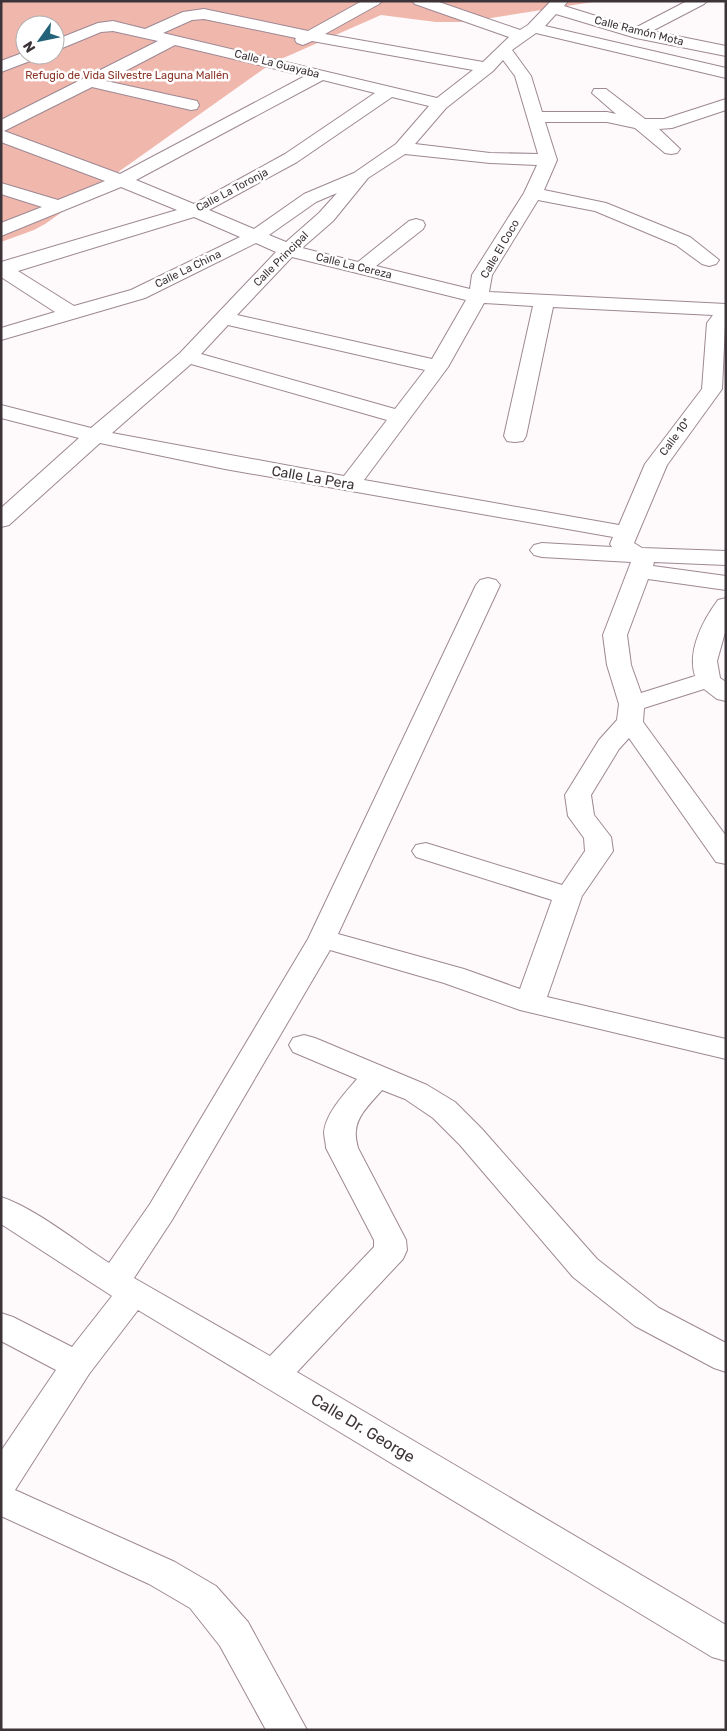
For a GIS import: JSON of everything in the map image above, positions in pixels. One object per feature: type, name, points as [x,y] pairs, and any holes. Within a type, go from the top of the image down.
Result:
[{"type":"street","points":[[268,62],[309,36],[374,1]]},
{"type":"street","points":[[420,1],[529,32],[726,73]]},
{"type":"street","points":[[636,33],[699,1]]},
{"type":"street","name":"Calle Principal","points":[[1,520],[95,436],[188,357],[288,250],[326,217],[362,174],[402,148],[440,104],[487,68],[510,43],[529,32],[556,4]]},
{"type":"street","name":"Calle Ramón Mota","points":[[556,4],[636,33],[726,51]]},
{"type":"street","points":[[147,34],[189,15],[198,14],[487,68]]},
{"type":"street","name":"Calle La Guayaba","points":[[65,42],[98,28],[113,26],[268,62],[387,93],[440,104]]},
{"type":"street","points":[[1,127],[173,40]]},
{"type":"street","points":[[1,230],[120,182],[378,49]]},
{"type":"street","points":[[402,148],[490,158],[548,160],[523,76],[504,50]]},
{"type":"street","points":[[1,67],[15,62]]},
{"type":"street","points":[[90,82],[191,105]]},
{"type":"street","name":"Calle La Toronja","points":[[2,269],[194,211],[291,158],[387,93]]},
{"type":"street","points":[[600,93],[624,113],[655,133],[672,150]]},
{"type":"street","points":[[535,117],[607,117],[642,124],[666,124],[726,104]]},
{"type":"street","name":"Calle La Cereza","points":[[1,136],[120,182],[138,187],[288,250],[478,297],[726,311]]},
{"type":"street","name":"Calle El Coco","points":[[349,484],[438,367],[478,297],[482,275],[533,193],[548,160]]},
{"type":"street","name":"Calle La China","points":[[2,333],[138,294],[254,236],[310,198],[362,174]]},
{"type":"street","points":[[1,188],[60,206]]},
{"type":"street","points":[[533,193],[600,207],[682,241],[709,260]]},
{"type":"street","points":[[362,268],[416,225]]},
{"type":"street","points":[[2,269],[72,314]]},
{"type":"street","points":[[516,436],[544,300]]},
{"type":"street","name":"Calle 10ª","points":[[628,533],[656,464],[712,389],[718,323],[726,311]]},
{"type":"street","points":[[224,318],[438,367]]},
{"type":"street","points":[[188,357],[401,417]]},
{"type":"street","name":"Calle La Pera","points":[[1,410],[95,436],[225,462],[628,533]]},
{"type":"street","points":[[628,533],[622,544],[639,563]]},
{"type":"street","points":[[542,550],[639,563],[726,583]]},
{"type":"street","points":[[639,563],[726,558]]},
{"type":"street","points":[[639,563],[615,635],[619,665],[631,713],[726,856]]},
{"type":"street","points":[[1,1481],[77,1365],[124,1305],[122,1287],[161,1212],[322,940],[488,585]]},
{"type":"street","points":[[530,1003],[568,896],[599,851],[597,837],[581,816],[578,795],[608,745],[631,713],[717,687],[704,663],[718,619],[726,605]]},
{"type":"street","points":[[426,850],[568,896]]},
{"type":"street","points":[[322,940],[454,976],[530,1003],[726,1049]]},
{"type":"street","points":[[304,1045],[416,1092],[444,1110],[471,1136],[585,1268],[647,1317],[726,1359]]},
{"type":"street","points":[[273,1375],[391,1250],[390,1240],[342,1148],[340,1131],[356,1102],[378,1075]]},
{"type":"street","name":"Calle Dr. George","points":[[1,1209],[42,1233],[122,1287],[150,1301],[726,1646]]},
{"type":"street","points":[[1,1326],[77,1365]]},
{"type":"street","points":[[1,1500],[162,1573],[203,1597],[234,1634],[287,1730]]},
{"type":"green space","name":"Refugio de Vida Silvestre Laguna Mallén","points":[[1,1],[599,1],[466,22],[436,22],[381,15],[272,63],[34,230],[1,242]]}]
